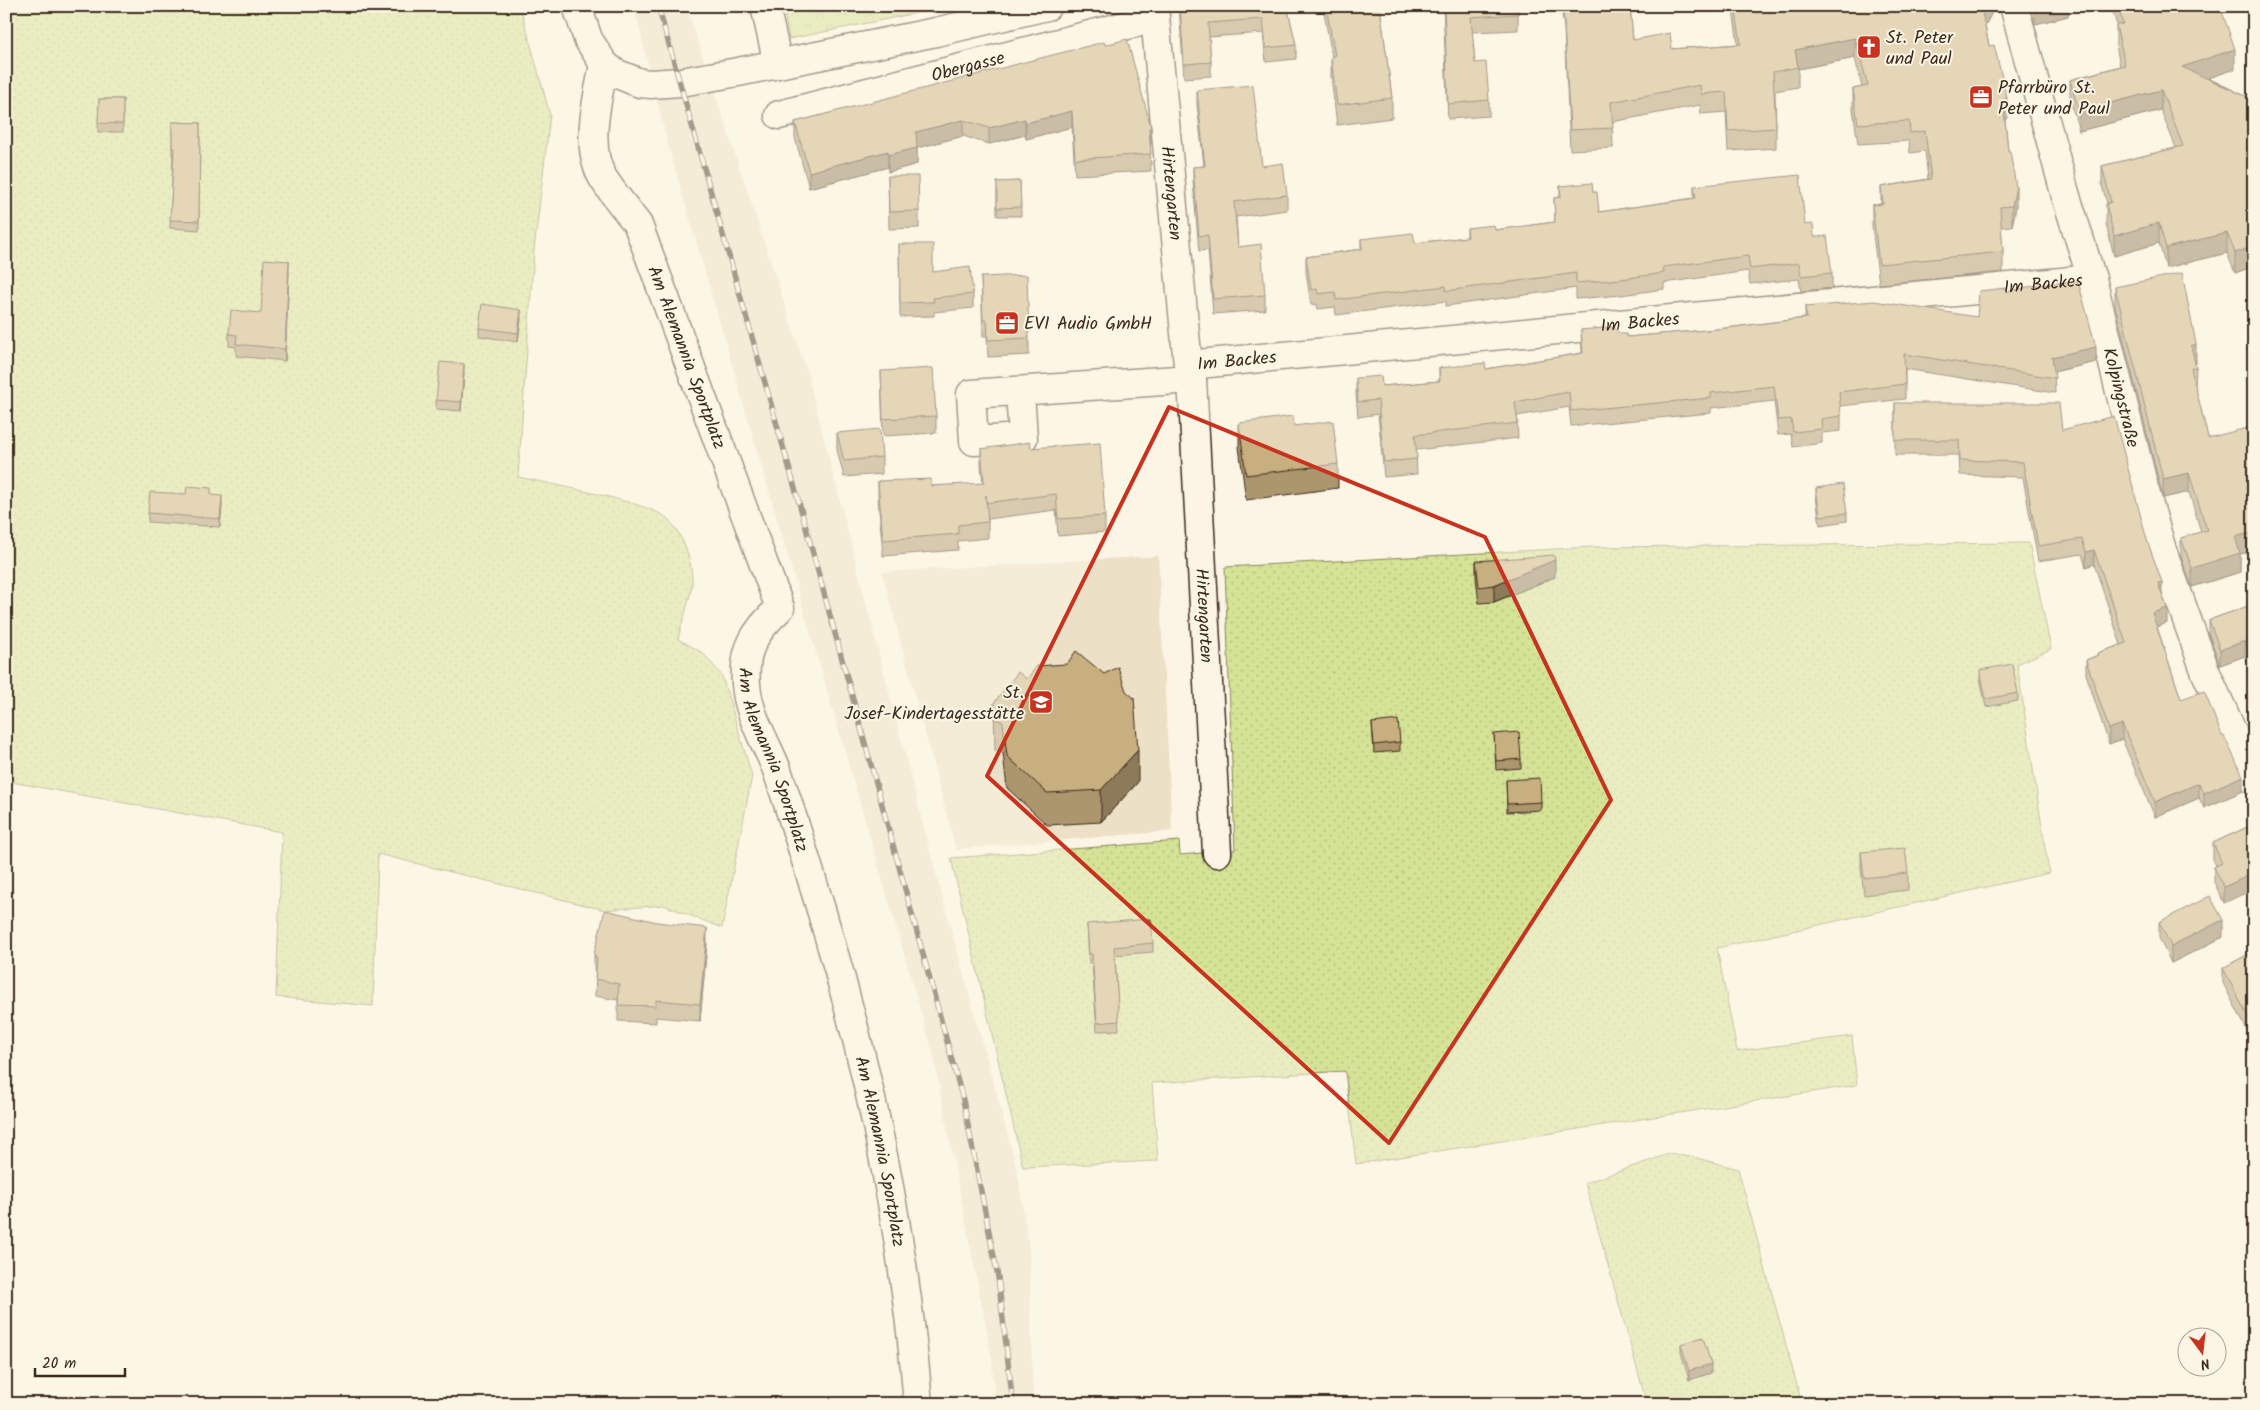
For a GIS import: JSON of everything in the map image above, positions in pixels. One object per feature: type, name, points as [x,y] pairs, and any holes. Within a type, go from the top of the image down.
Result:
[{"type":"street","points":[[577,6],[588,39],[604,64],[615,73],[640,83],[651,84],[681,82],[778,64],[1003,11],[1047,6]]},
{"type":"street","points":[[765,6],[778,64]]},
{"type":"street","name":"Kolpingstraße","points":[[2014,6],[2065,193],[2092,279],[2144,488],[2162,550],[2206,673],[2254,780]]},
{"type":"street","name":"Obergasse","points":[[779,115],[1155,12]]},
{"type":"street","name":"Hirtengarten","points":[[1155,12],[1190,372],[1217,853]]},
{"type":"street","name":"Am Alemannia Sportplatz","points":[[604,64],[595,118],[594,146],[602,176],[638,225],[780,608],[754,635],[750,647],[746,673],[749,701],[776,769],[803,852],[849,1011],[884,1165],[913,1341],[918,1404]]},
{"type":"street","name":"Im Backes","points":[[1190,372],[2092,279]]},
{"type":"street","points":[[1020,391],[1190,372]]},
{"type":"highlighted area","points":[[1169,407],[1485,537],[1611,800],[1389,1143],[987,776]]},
{"type":"shaded area","points":[[634,6],[686,6],[806,369],[929,848],[1017,1169],[1029,1249],[1033,1404],[995,1404],[992,1358],[933,1053],[668,145]]},
{"type":"shaded area","name":"St. Josef-Kindertagesstätte","points":[[1158,556],[1172,831],[956,849],[882,572]]},
{"type":"green space","points":[[6,6],[520,6],[550,115],[534,250],[518,477],[598,494],[658,513],[668,519],[673,525],[686,549],[691,566],[692,583],[678,639],[703,653],[722,676],[752,776],[722,928],[664,905],[605,910],[378,854],[373,1006],[276,997],[282,832],[6,781]]},
{"type":"green space","points":[[783,6],[951,6],[789,39]]},
{"type":"green space","points":[[2029,543],[2051,649],[2017,664],[2049,873],[1717,948],[1737,1051],[1852,1036],[1857,1085],[1356,1164],[1345,1071],[1152,1083],[1158,1161],[1023,1167],[951,858],[1179,841],[1180,855],[1235,850],[1225,567],[1593,547]]},
{"type":"green space","points":[[1669,1154],[1693,1157],[1738,1169],[1802,1404],[1647,1404],[1585,1183]]},
{"type":"building","points":[[1180,6],[1287,6],[1296,45],[1266,48],[1263,19],[1208,23],[1211,62],[1184,64]]},
{"type":"building","points":[[1326,6],[1380,6],[1392,98],[1337,105],[1331,57],[1335,56]]},
{"type":"building","points":[[1444,6],[1518,6],[1518,14],[1471,17],[1475,63],[1486,62],[1489,100],[1448,104]]},
{"type":"building","points":[[1563,6],[1630,6],[1633,40],[1670,33],[1672,49],[1741,44],[1735,6],[1985,6],[1982,12],[1989,46],[1994,45],[2007,98],[2003,100],[2008,151],[2010,151],[2016,187],[2012,206],[2000,207],[2003,252],[1879,264],[1872,205],[1883,204],[1881,187],[1931,179],[1925,131],[1910,133],[1909,121],[1858,124],[1853,89],[1868,86],[1855,38],[1795,50],[1798,67],[1773,72],[1776,128],[1728,131],[1726,92],[1701,94],[1700,85],[1611,102],[1613,128],[1570,130]]},
{"type":"building","points":[[2118,6],[2220,6],[2235,49],[2182,67],[2254,99],[2254,246],[2235,253],[2227,233],[2166,248],[2159,223],[2114,236],[2106,204],[2111,202],[2102,166],[2183,146],[2161,90],[2079,111],[2070,80],[2125,65],[2116,25],[2123,24]]},
{"type":"building","points":[[1127,39],[1151,127],[1149,128],[1151,154],[1075,159],[1072,111],[1026,123],[1025,119],[989,128],[963,120],[916,132],[917,148],[888,155],[888,151],[809,172],[795,122],[1104,42],[1105,45]]},
{"type":"building","points":[[1253,85],[1262,166],[1283,163],[1287,195],[1234,202],[1238,247],[1261,244],[1265,295],[1213,299],[1208,235],[1199,236],[1193,167],[1205,166],[1197,90]]},
{"type":"building","points":[[99,99],[123,99],[123,124],[98,123]]},
{"type":"building","points":[[172,122],[200,123],[199,221],[170,220],[174,148],[172,148]]},
{"type":"building","points":[[1800,175],[1805,225],[1813,224],[1814,237],[1827,236],[1832,273],[1801,276],[1799,263],[1750,269],[1748,256],[1663,267],[1664,273],[1576,283],[1576,273],[1446,291],[1446,286],[1336,300],[1335,292],[1318,294],[1317,289],[1311,290],[1306,257],[1362,249],[1361,239],[1413,233],[1415,243],[1468,237],[1467,228],[1494,225],[1495,230],[1555,222],[1554,198],[1561,197],[1560,186],[1592,183],[1593,192],[1597,192],[1599,212],[1696,198],[1694,186]]},
{"type":"building","points":[[888,176],[918,176],[919,211],[889,212]]},
{"type":"building","points":[[1020,181],[1021,207],[997,208],[997,182]]},
{"type":"building","points":[[899,244],[933,244],[933,272],[970,267],[973,294],[933,298],[934,302],[900,303]]},
{"type":"building","points":[[264,259],[289,261],[285,349],[236,344],[237,335],[229,334],[231,310],[261,313]]},
{"type":"building","points":[[2182,273],[2196,344],[2191,346],[2196,367],[2191,368],[2208,438],[2247,428],[2254,454],[2254,532],[2235,537],[2240,553],[2192,568],[2181,538],[2207,530],[2189,473],[2163,479],[2115,287]]},
{"type":"building","points":[[1027,275],[1029,338],[988,340],[987,320],[983,320],[981,277]]},
{"type":"building","points":[[2078,281],[2096,347],[2052,357],[2055,378],[1904,354],[1905,384],[1839,392],[1841,416],[1821,419],[1822,429],[1793,432],[1791,419],[1778,420],[1774,386],[1711,393],[1711,398],[1571,411],[1569,392],[1515,402],[1518,423],[1415,435],[1417,459],[1384,462],[1378,400],[1358,402],[1356,378],[1381,376],[1382,386],[1440,381],[1439,368],[1485,363],[1486,369],[1583,353],[1581,330],[1614,327],[1620,334],[1626,334],[1627,337],[1718,329],[1807,318],[1805,307],[1874,301],[1977,317],[1979,291],[2006,288],[2006,292],[2036,285]]},
{"type":"building","points":[[482,304],[521,310],[518,333],[479,328]]},
{"type":"building","points":[[440,362],[464,364],[461,402],[436,400]]},
{"type":"building","points":[[933,368],[936,416],[883,419],[881,371]]},
{"type":"building","points":[[1895,403],[2059,403],[2062,430],[2114,416],[2147,540],[2162,582],[2158,583],[2167,608],[2152,613],[2181,699],[2204,691],[2222,736],[2224,736],[2243,776],[2204,793],[2199,783],[2155,802],[2122,724],[2109,729],[2086,660],[2099,655],[2098,653],[2126,643],[2094,550],[2086,552],[2082,539],[2038,546],[2023,462],[1960,460],[1959,440],[1895,440]]},
{"type":"building","points":[[1293,416],[1294,426],[1333,421],[1338,464],[1246,475],[1239,423]]},
{"type":"building","points":[[880,429],[882,457],[844,461],[837,433]]},
{"type":"building","points":[[1030,442],[1031,448],[1100,443],[1105,516],[1058,519],[1056,494],[987,503],[988,522],[958,525],[958,534],[883,540],[878,481],[931,479],[931,486],[984,483],[981,449]]},
{"type":"building","points":[[1843,484],[1847,513],[1820,516],[1816,488]]},
{"type":"building","points":[[187,486],[211,488],[211,495],[222,496],[220,519],[148,513],[150,492],[186,494]]},
{"type":"building","points":[[1554,555],[1555,560],[1494,585],[1479,587],[1476,561]]},
{"type":"building","points":[[2254,604],[2254,663],[2245,641],[2220,650],[2209,620]]},
{"type":"building","points":[[1076,651],[1104,674],[1118,667],[1126,691],[1134,698],[1138,750],[1101,790],[1047,793],[1007,756],[1003,722],[995,719],[994,703],[1018,672],[1027,679],[1037,666],[1067,664]]},
{"type":"building","points":[[2012,664],[2018,693],[1986,699],[1980,670]]},
{"type":"building","points":[[1398,720],[1400,742],[1374,745],[1372,723]]},
{"type":"building","points":[[1519,732],[1521,759],[1496,761],[1494,734]]},
{"type":"building","points":[[1540,778],[1541,802],[1507,804],[1506,780]]},
{"type":"building","points":[[2254,824],[2254,873],[2224,887],[2214,867],[2222,863],[2213,843]]},
{"type":"building","points":[[1905,848],[1908,873],[1864,878],[1861,852]]},
{"type":"building","points":[[2210,896],[2223,920],[2171,946],[2159,922]]},
{"type":"building","points":[[605,910],[657,922],[707,928],[700,1004],[656,1000],[656,1006],[618,1005],[619,984],[595,979],[597,959],[594,954]]},
{"type":"building","points":[[1151,919],[1153,943],[1114,947],[1119,1021],[1097,1023],[1092,954],[1089,954],[1087,924]]},
{"type":"building","points":[[2254,951],[2254,1019],[2250,1021],[2223,968]]},
{"type":"building","points":[[1703,1337],[1711,1364],[1689,1371],[1681,1344]]},
{"type":"railway","points":[[658,6],[800,506],[963,1100],[998,1277],[1013,1404]]},
{"type":"place","name":"St. Peter und Paul","points":[[1869,47]]},
{"type":"place","name":"Pfarrbüro St. Peter und Paul","points":[[1981,97]]},
{"type":"place","name":"EVI Audio GmbH","points":[[1007,323]]},
{"type":"place","name":"St. Josef-Kindertagesstätte","points":[[1041,702]]}]
